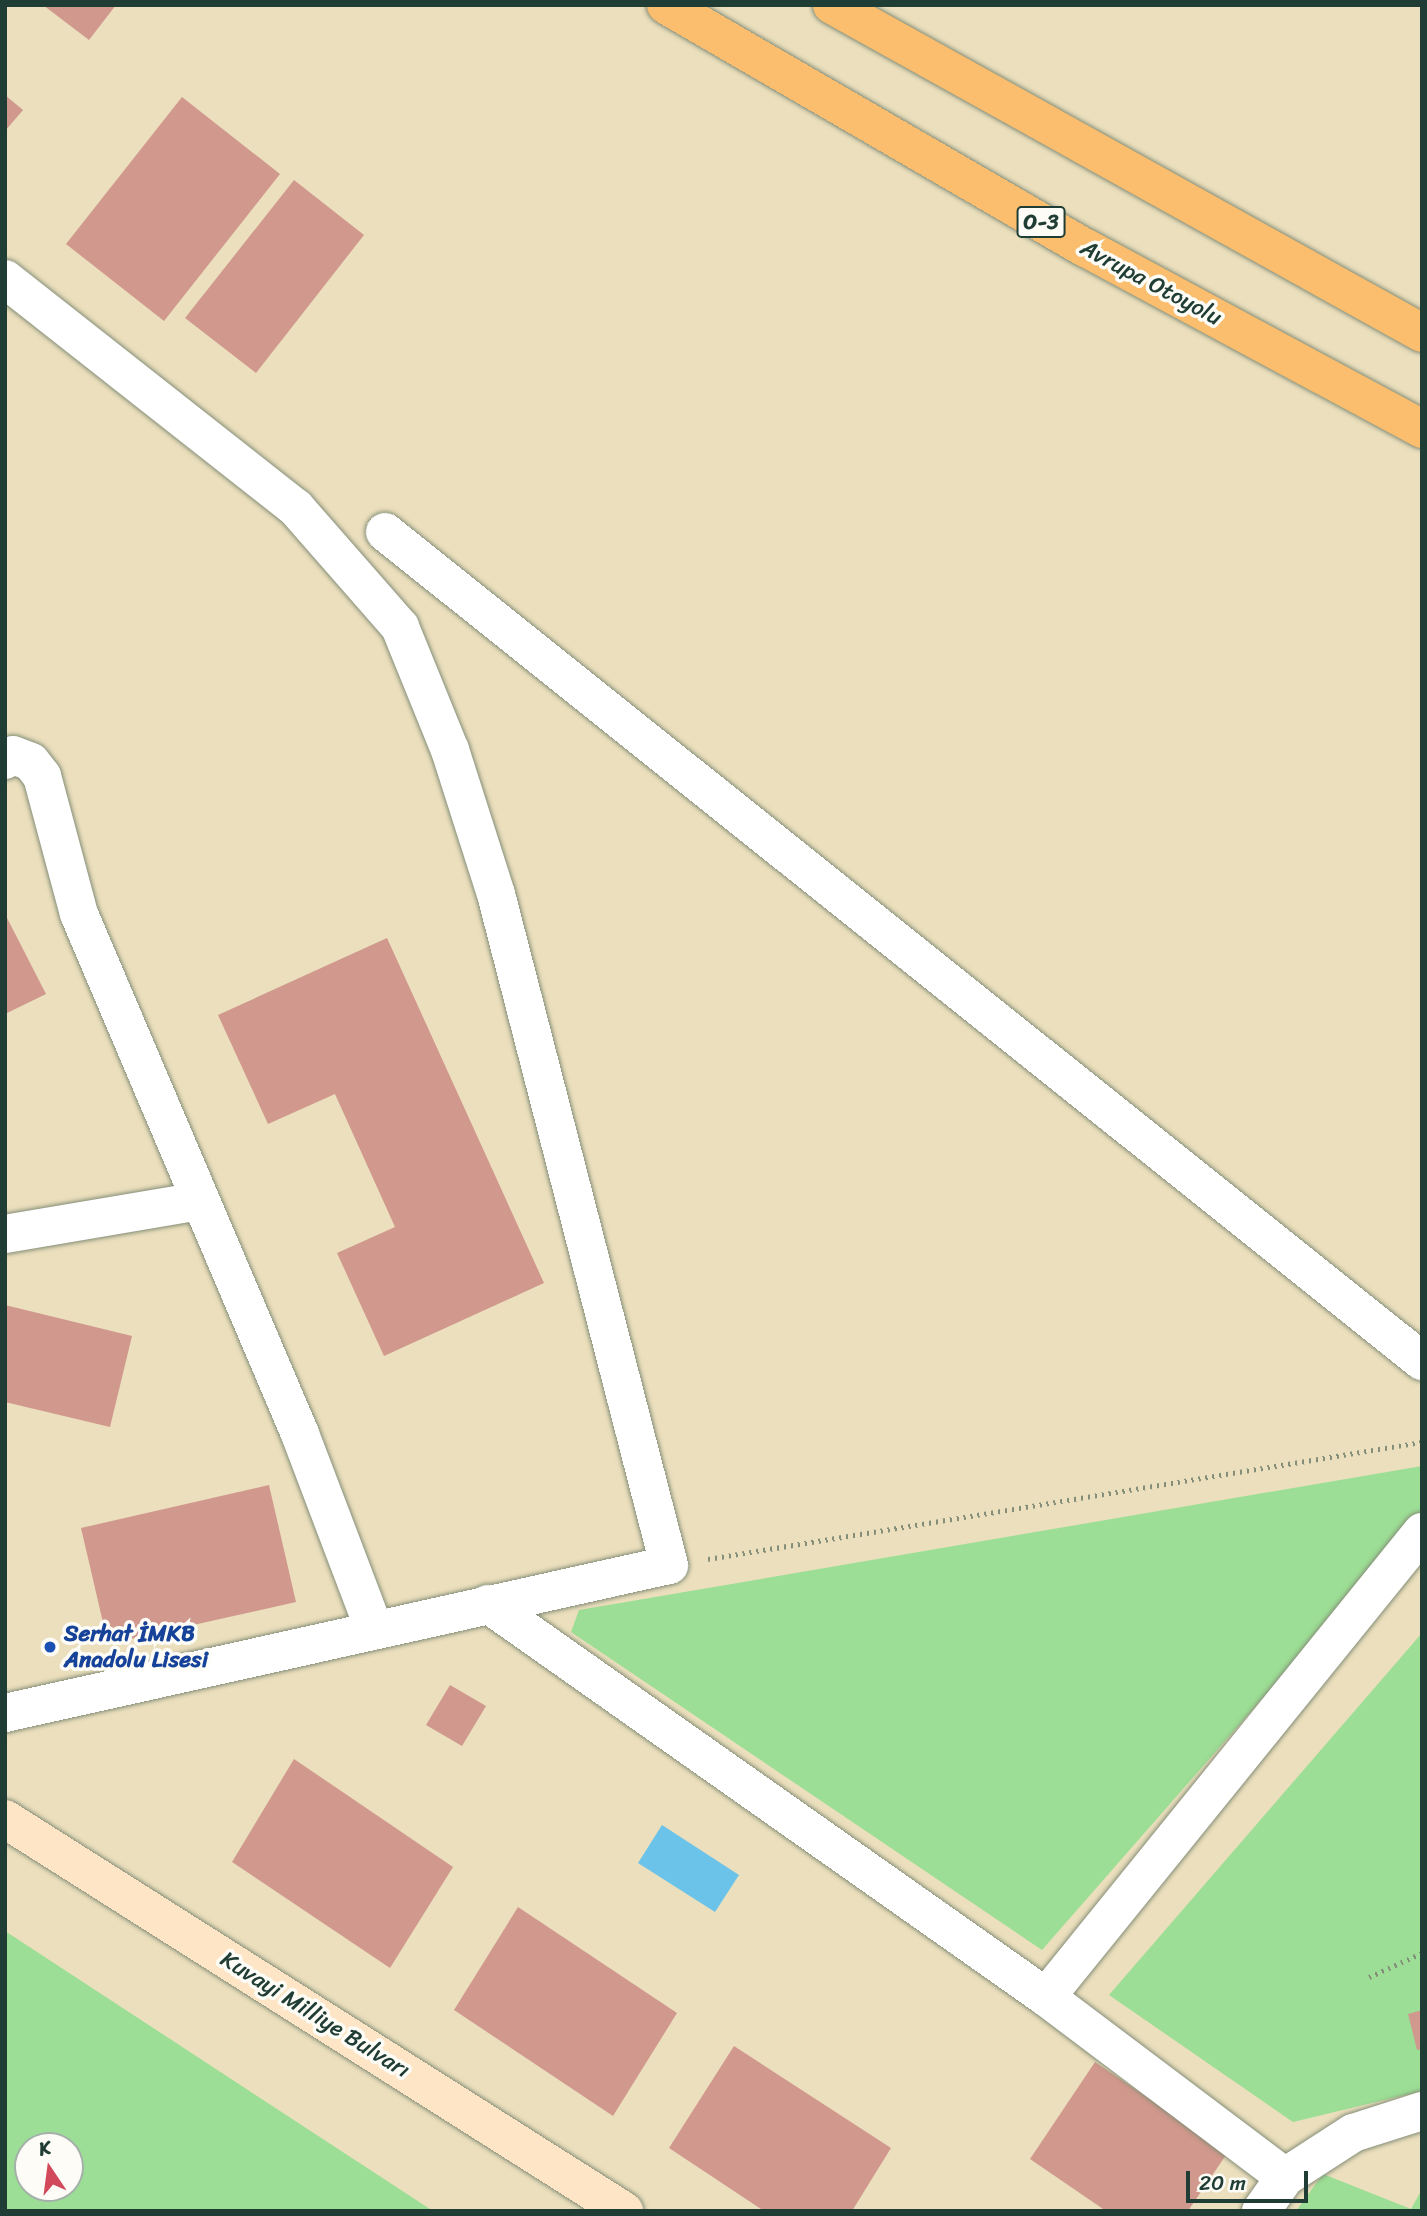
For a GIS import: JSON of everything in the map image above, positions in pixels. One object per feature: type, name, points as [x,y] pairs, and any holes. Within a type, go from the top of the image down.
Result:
[{"type":"highway","name":"Avrupa Otoyolu","points":[[666,5],[1086,248],[1422,429]]},
{"type":"highway","points":[[832,5],[1422,333]]},
{"type":"main road","name":"Kuvayi Milliye Bulvarı","points":[[5,1819],[624,2211]]},
{"type":"street","points":[[5,279],[296,508],[400,627],[450,750],[496,894],[669,1565],[5,1713]]},
{"type":"street","points":[[385,532],[1422,1361]]},
{"type":"street","points":[[5,760],[13,755],[31,762],[42,776],[79,914],[300,1434],[374,1629]]},
{"type":"street","points":[[5,1234],[200,1201]]},
{"type":"street","points":[[1045,1997],[1422,1532]]},
{"type":"street","points":[[488,1604],[1045,1997],[1285,2177]]},
{"type":"street","points":[[1261,2211],[1285,2177],[1353,2133],[1422,2111]]},
{"type":"path","points":[[669,1565],[1422,1442]]},
{"type":"path","points":[[1369,1977],[1422,1953]]},
{"type":"green space","points":[[1422,1466],[1422,1516],[1042,1950],[571,1632],[579,1610]]},
{"type":"green space","points":[[1422,1633],[1422,2091],[1293,2122],[1109,1995]]},
{"type":"green space","points":[[5,1931],[433,2211],[5,2211]]},
{"type":"green space","points":[[1323,2174],[1411,2209],[1422,2189],[1422,2211],[1296,2211]]},
{"type":"water","points":[[662,1825],[739,1875],[715,1912],[638,1863]]},
{"type":"building","points":[[43,5],[116,5],[89,40]]},
{"type":"building","points":[[5,95],[23,110],[5,131]]},
{"type":"building","points":[[182,97],[280,174],[164,321],[66,244]]},
{"type":"building","points":[[294,180],[364,235],[256,373],[185,318]]},
{"type":"building","points":[[5,914],[46,994],[5,1014]]},
{"type":"building","points":[[387,938],[544,1283],[384,1356],[337,1253],[395,1227],[335,1094],[268,1124],[218,1015]]},
{"type":"building","points":[[5,1305],[132,1336],[110,1427],[5,1402]]},
{"type":"building","points":[[269,1485],[296,1602],[108,1644],[81,1528]]},
{"type":"building","points":[[450,1685],[486,1706],[462,1746],[426,1725]]},
{"type":"building","points":[[294,1759],[453,1867],[390,1968],[232,1862]]},
{"type":"building","points":[[518,1907],[677,2013],[613,2116],[454,2010]]},
{"type":"building","points":[[1422,2010],[1422,2049],[1417,2050],[1408,2014]]},
{"type":"building","points":[[734,2046],[891,2148],[852,2211],[764,2211],[669,2148]]},
{"type":"building","points":[[1095,2062],[1228,2152],[1188,2211],[1106,2211],[1030,2159]]},
{"type":"place","name":"Serhat İMKB Anadolu Lisesi","points":[[50,1647]]}]
